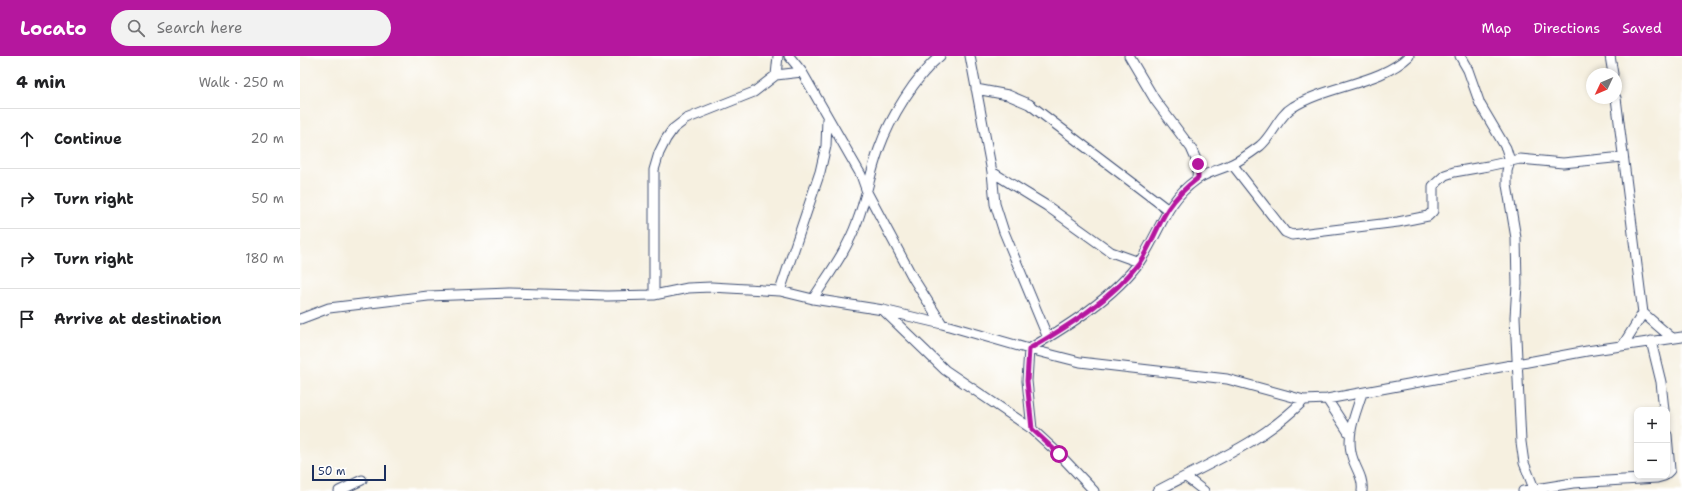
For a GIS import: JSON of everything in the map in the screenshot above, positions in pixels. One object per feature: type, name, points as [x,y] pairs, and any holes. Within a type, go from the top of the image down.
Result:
[{"type":"street","points":[[776,75],[778,56]]},
{"type":"street","points":[[789,56],[802,72],[827,119],[861,175],[866,192],[913,278],[942,324]]},
{"type":"street","points":[[813,299],[848,242],[857,222],[879,149],[898,108],[932,62],[940,56]]},
{"type":"street","points":[[970,56],[992,172],[995,204],[1004,232],[1048,338]]},
{"type":"street","points":[[1129,56],[1155,100],[1191,148],[1198,164],[1198,178]]},
{"type":"street","points":[[1029,349],[1048,338],[1122,284],[1139,262],[1154,238],[1167,209],[1184,189],[1198,178],[1232,164],[1260,145],[1292,107],[1310,98],[1381,74],[1397,66],[1409,56]]},
{"type":"street","points":[[1460,56],[1468,70],[1480,104],[1506,148],[1510,161],[1507,171],[1507,185],[1516,238],[1517,284],[1515,317],[1521,442],[1524,463],[1534,490]]},
{"type":"street","points":[[1610,56],[1612,68]]},
{"type":"street","points":[[654,295],[654,170],[659,153],[666,139],[673,129],[686,119],[754,92],[776,75],[802,72]]},
{"type":"street","points":[[976,89],[1008,95],[1029,104],[1167,209]]},
{"type":"street","points":[[1617,104],[1643,313],[1623,345]]},
{"type":"street","points":[[780,291],[820,172],[826,146],[827,119]]},
{"type":"street","points":[[1232,164],[1285,232],[1292,235],[1398,222],[1428,216],[1433,211],[1433,186],[1445,175],[1510,161],[1529,159],[1563,163],[1623,157]]},
{"type":"street","points":[[992,172],[1047,206],[1111,252],[1139,262]]},
{"type":"street","points":[[300,319],[329,308],[428,296],[510,293],[607,296],[654,295],[688,288],[711,287],[780,291],[813,299],[883,310],[942,324],[1080,362],[1227,379],[1304,400],[1327,399],[1518,363],[1623,345],[1682,337]]},
{"type":"street","points":[[883,310],[945,370],[1032,429],[1059,454],[1094,491]]},
{"type":"street","points":[[1643,313],[1672,338]]},
{"type":"street","points":[[1651,341],[1661,382],[1664,407]]},
{"type":"street","points":[[1029,349],[1027,381],[1032,429]]},
{"type":"street","points":[[1362,393],[1349,433],[1351,453],[1362,480],[1362,491]]},
{"type":"street","points":[[1327,399],[1349,433]]},
{"type":"street","points":[[1157,491],[1242,448],[1272,429],[1304,400]]},
{"type":"street","points":[[1186,477],[1204,491]]},
{"type":"street","points":[[1523,491],[1573,483],[1640,479]]},
{"type":"street","points":[[339,491],[362,480]]},
{"type":"route","points":[[1059,454],[1032,429],[1027,381],[1029,349],[1048,338],[1122,284],[1147,250],[1167,209],[1184,189],[1198,178],[1198,164]]}]
